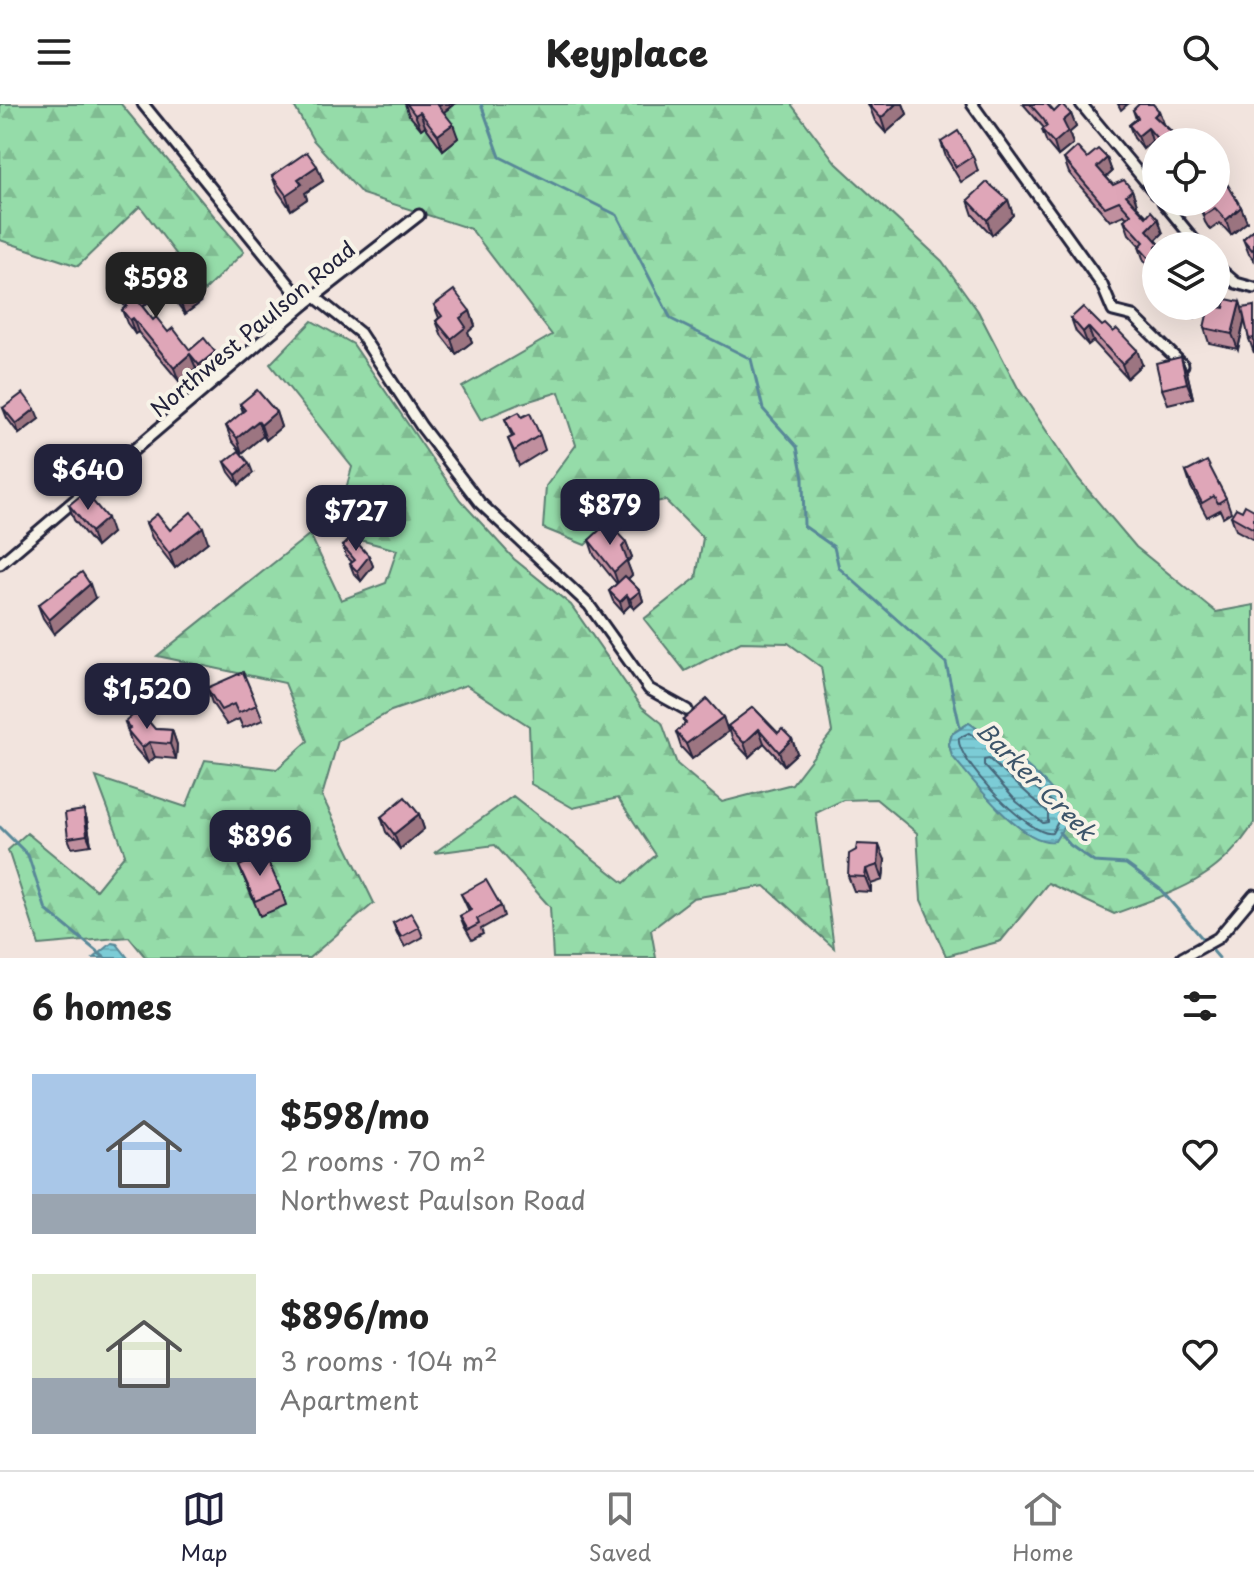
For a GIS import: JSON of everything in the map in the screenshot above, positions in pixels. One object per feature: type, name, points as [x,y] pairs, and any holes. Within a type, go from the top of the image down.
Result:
[{"type":"street","points":[[143,104],[305,304]]},
{"type":"street","points":[[972,104],[1102,285],[1113,311],[1133,316],[1183,365]]},
{"type":"street","points":[[1081,104],[1142,177]]},
{"type":"street","name":"Northwest Paulson Road","points":[[0,564],[314,296],[419,215]]},
{"type":"street","points":[[1174,216],[1188,232]]},
{"type":"street","points":[[1230,278],[1254,288]]},
{"type":"street","points":[[314,296],[360,333],[421,426],[480,503],[589,605],[649,689],[687,710]]},
{"type":"street","points":[[1182,958],[1218,938],[1254,895]]},
{"type":"green space","points":[[0,104],[121,104],[244,252],[204,291],[140,206],[78,266],[0,240]]},
{"type":"green space","points":[[293,104],[791,104],[836,163],[942,261],[978,311],[1018,388],[1077,477],[1136,547],[1216,612],[1254,605],[1254,823],[1240,843],[1210,872],[1193,882],[1114,914],[1048,883],[1001,941],[946,956],[921,900],[917,833],[876,799],[843,800],[816,813],[834,948],[765,886],[693,898],[651,930],[656,958],[553,958],[550,907],[495,845],[434,853],[513,796],[624,883],[656,855],[618,798],[573,808],[531,784],[529,726],[466,685],[391,711],[338,741],[322,796],[374,903],[309,958],[146,958],[129,937],[39,945],[8,850],[27,833],[96,890],[125,854],[96,777],[186,807],[205,760],[277,769],[308,741],[285,683],[157,656],[310,534],[341,600],[386,583],[397,550],[334,533],[352,467],[270,364],[312,321],[353,344],[460,500],[514,559],[571,605],[642,707],[662,723],[677,764],[722,802],[792,784],[832,732],[821,667],[788,643],[741,642],[685,671],[644,619],[696,578],[703,538],[665,500],[626,508],[585,545],[543,528],[546,486],[576,445],[559,392],[481,420],[462,387],[552,335],[471,229],[362,194],[313,140]],"holes":[[[969,723],[995,740],[1048,786],[1021,828],[952,756],[949,744],[952,734]]]},
{"type":"water","points":[[969,723],[1026,765],[1053,791],[1069,818],[1055,841],[1028,834],[1013,823],[952,756],[949,744],[952,734]]},
{"type":"water","points":[[112,943],[117,944],[128,958],[94,958]]},
{"type":"building","points":[[407,104],[437,104],[453,124],[438,135],[420,112],[415,115]]},
{"type":"building","points":[[871,104],[896,104],[881,118]]},
{"type":"building","points":[[1030,104],[1047,104],[1054,112],[1062,104],[1071,114],[1063,121],[1068,131],[1054,143],[1042,130],[1047,126],[1044,120]]},
{"type":"building","points":[[1139,104],[1153,104],[1159,111],[1154,116],[1167,128],[1142,128],[1138,136],[1129,125],[1138,118],[1133,110]]},
{"type":"building","points":[[958,131],[973,156],[956,167],[941,142]]},
{"type":"building","points":[[1077,147],[1087,158],[1098,149],[1107,158],[1097,167],[1113,185],[1124,180],[1132,190],[1126,195],[1142,216],[1155,216],[1158,219],[1147,230],[1149,232],[1142,232],[1142,240],[1124,220],[1131,214],[1119,201],[1105,207],[1064,159]]},
{"type":"building","points":[[307,152],[317,166],[298,179],[302,184],[286,195],[272,176]]},
{"type":"building","points":[[987,182],[1008,200],[987,220],[968,200]]},
{"type":"building","points":[[1230,188],[1241,207],[1226,220],[1222,216],[1230,216]]},
{"type":"building","points":[[1254,229],[1254,248],[1252,250],[1243,239]]},
{"type":"building","points":[[131,259],[150,284],[134,296],[153,320],[156,317],[168,332],[173,328],[190,350],[204,338],[215,352],[199,365],[190,354],[174,368],[133,318],[130,320],[122,310],[127,306],[113,281],[125,273],[120,267]]},
{"type":"building","points":[[190,281],[198,292],[181,304],[173,293]]},
{"type":"building","points":[[454,290],[470,311],[460,318],[466,327],[451,339],[436,321],[442,316],[434,305]]},
{"type":"building","points":[[1230,300],[1240,302],[1232,334],[1204,328],[1206,320],[1230,320]]},
{"type":"building","points":[[1254,306],[1254,338],[1249,339],[1242,308]]},
{"type":"building","points":[[1083,307],[1102,326],[1105,324],[1113,332],[1117,329],[1137,350],[1122,364],[1088,327],[1083,332],[1071,318]]},
{"type":"building","points":[[1181,357],[1187,383],[1162,389],[1156,363]]},
{"type":"building","points":[[257,390],[276,412],[261,425],[258,421],[237,438],[226,426],[245,410],[240,404]]},
{"type":"building","points":[[23,393],[35,409],[16,424],[3,408]]},
{"type":"building","points":[[519,412],[522,417],[530,413],[540,435],[514,451],[508,439],[514,436],[505,419]]},
{"type":"building","points":[[239,451],[249,463],[236,475],[225,462]]},
{"type":"building","points":[[1207,461],[1226,498],[1218,503],[1214,496],[1202,503],[1186,472]]},
{"type":"building","points":[[85,492],[107,518],[91,532],[69,505]]},
{"type":"building","points":[[1245,505],[1254,510],[1254,529],[1231,516],[1236,508],[1242,511]]},
{"type":"building","points":[[191,512],[203,527],[169,553],[146,523],[157,514],[170,530]]},
{"type":"building","points":[[604,526],[608,530],[612,527],[626,542],[622,547],[627,560],[614,572],[589,540]]},
{"type":"building","points":[[352,537],[369,556],[357,571],[350,564],[355,560],[343,546]]},
{"type":"building","points":[[82,572],[90,584],[49,620],[38,605]]},
{"type":"building","points":[[625,576],[640,591],[630,599],[627,595],[620,602],[609,591]]},
{"type":"building","points":[[243,672],[257,705],[238,713],[234,704],[221,710],[207,688]]},
{"type":"building","points":[[707,699],[723,717],[686,744],[676,732],[686,723],[683,720]]},
{"type":"building","points":[[753,707],[778,733],[782,729],[792,739],[779,752],[759,729],[744,743],[728,726]]},
{"type":"building","points":[[139,710],[155,729],[172,730],[170,744],[149,742],[142,748],[127,730],[130,728],[125,722]]},
{"type":"building","points":[[405,797],[419,814],[394,834],[381,817]]},
{"type":"building","points":[[84,810],[87,835],[68,838],[65,813]]},
{"type":"building","points":[[857,844],[879,845],[878,865],[866,869],[865,877],[848,876],[849,854],[856,850]]},
{"type":"building","points":[[265,855],[281,890],[255,901],[239,866]]},
{"type":"building","points":[[486,880],[501,906],[477,919],[479,924],[468,930],[460,916],[471,910],[461,894]]},
{"type":"building","points":[[411,913],[419,927],[401,937],[393,923]]},
{"type":"waterway","name":"Barker Creek","points":[[481,104],[500,157],[617,215],[671,319],[751,359],[763,409],[797,447],[803,478],[804,526],[834,547],[839,568],[946,663],[960,727]]},
{"type":"waterway","points":[[0,827],[28,855],[46,910],[105,958]]},
{"type":"waterway","name":"Barker Creek","points":[[1059,832],[1070,845],[1094,862],[1126,864],[1160,889],[1219,958]]}]
